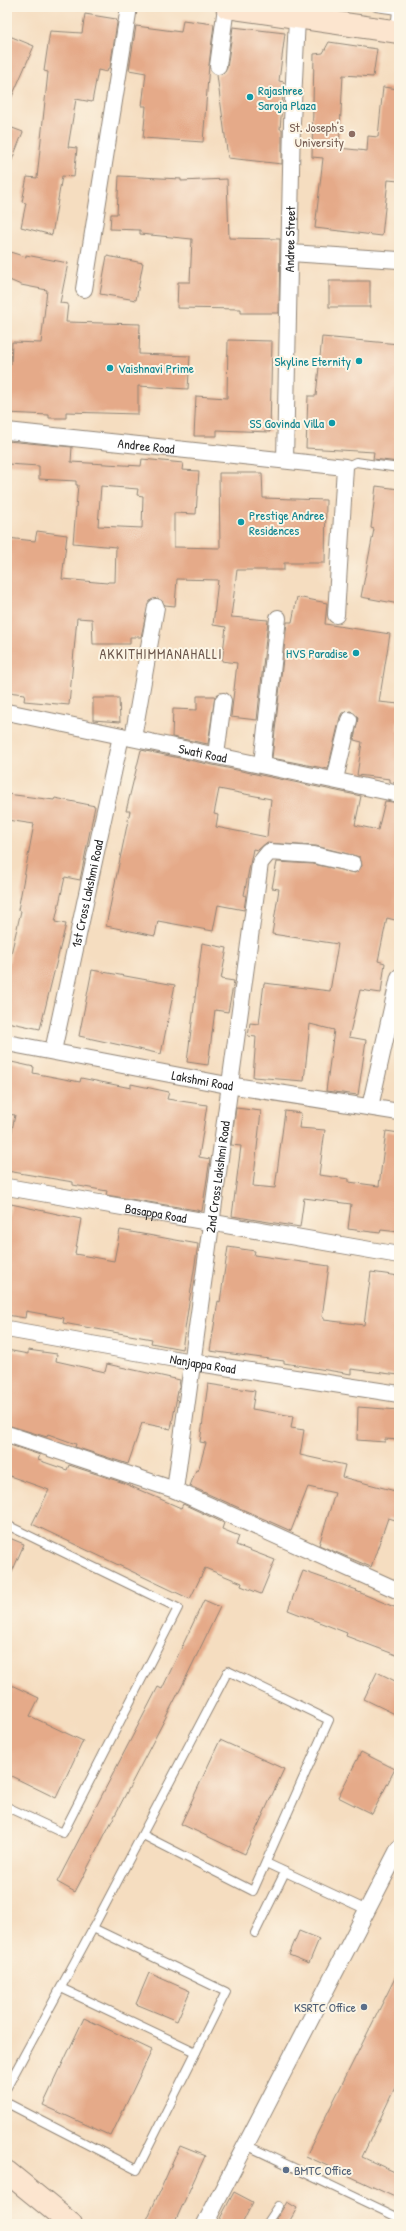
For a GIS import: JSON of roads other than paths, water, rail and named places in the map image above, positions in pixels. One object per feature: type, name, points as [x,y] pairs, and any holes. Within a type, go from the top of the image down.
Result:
[{"type":"street","points":[[84,289],[129,7]]},
{"type":"street","points":[[218,66],[226,7],[270,10],[297,18],[397,32]]},
{"type":"street","name":"Andree Street","points":[[285,460],[293,85],[297,18]]},
{"type":"street","points":[[290,253],[399,260]]},
{"type":"street","name":"Andree Road","points":[[7,431],[345,466]]},
{"type":"street","points":[[336,615],[345,466]]},
{"type":"street","name":"1st Cross Lakshmi Road","points":[[53,1051],[156,607]]},
{"type":"street","points":[[262,764],[278,618]]},
{"type":"street","points":[[216,755],[223,701]]},
{"type":"street","name":"Swati Road","points":[[7,712],[335,779],[399,794]]},
{"type":"street","points":[[335,779],[349,720]]},
{"type":"street","name":"2nd Cross Lakshmi Road","points":[[175,1490],[210,1222],[222,1157],[229,1085],[260,863],[269,852],[314,855],[353,864]]},
{"type":"street","points":[[370,1107],[399,977]]},
{"type":"street","name":"Lakshmi Road","points":[[7,1043],[229,1085],[399,1112]]},
{"type":"street","name":"Basappa Road","points":[[7,1187],[399,1255]]},
{"type":"street","name":"Nanjappa Road","points":[[7,1329],[192,1362],[399,1394]]},
{"type":"street","points":[[7,1434],[175,1490],[399,1591]]},
{"type":"street","points":[[205,2224],[399,1848]]},
{"type":"street","points":[[7,2172],[71,2224]]},
{"type":"lane","points":[[376,7],[398,10],[397,32]]},
{"type":"lane","points":[[345,466],[356,462],[399,468]]},
{"type":"lane","points":[[7,1526],[178,1608],[63,1833],[7,1808]]},
{"type":"lane","points":[[7,2087],[94,1928],[228,1671],[328,1720],[253,1891],[143,1835]]},
{"type":"lane","points":[[266,1863],[367,1910]]},
{"type":"lane","points":[[255,1933],[285,1872]]},
{"type":"lane","points":[[7,2103],[137,2170],[226,1992],[94,1928]]},
{"type":"lane","points":[[61,1988],[196,2052]]},
{"type":"lane","points":[[246,2145],[399,2218]]},
{"type":"lane","points":[[266,2224],[278,2206]]},
{"type":"place","name":"Rajashree Saroja Plaza","points":[[250,97]]},
{"type":"place","name":"St. Joseph's University","points":[[352,134]]},
{"type":"place","name":"Skyline Eternity","points":[[359,361]]},
{"type":"place","name":"Vaishnavi Prime","points":[[110,368]]},
{"type":"place","name":"SS Govinda Villa","points":[[332,423]]},
{"type":"place","name":"Prestige Andree Residences","points":[[241,522]]},
{"type":"place","name":"HVS Paradise","points":[[356,653]]},
{"type":"place","name":"KSRTC Office","points":[[364,2007]]},
{"type":"place","name":"BMTC Office","points":[[286,2170]]},
{"type":"district","name":"AKKITHIMMANAHALLI","points":[[161,653]]}]
